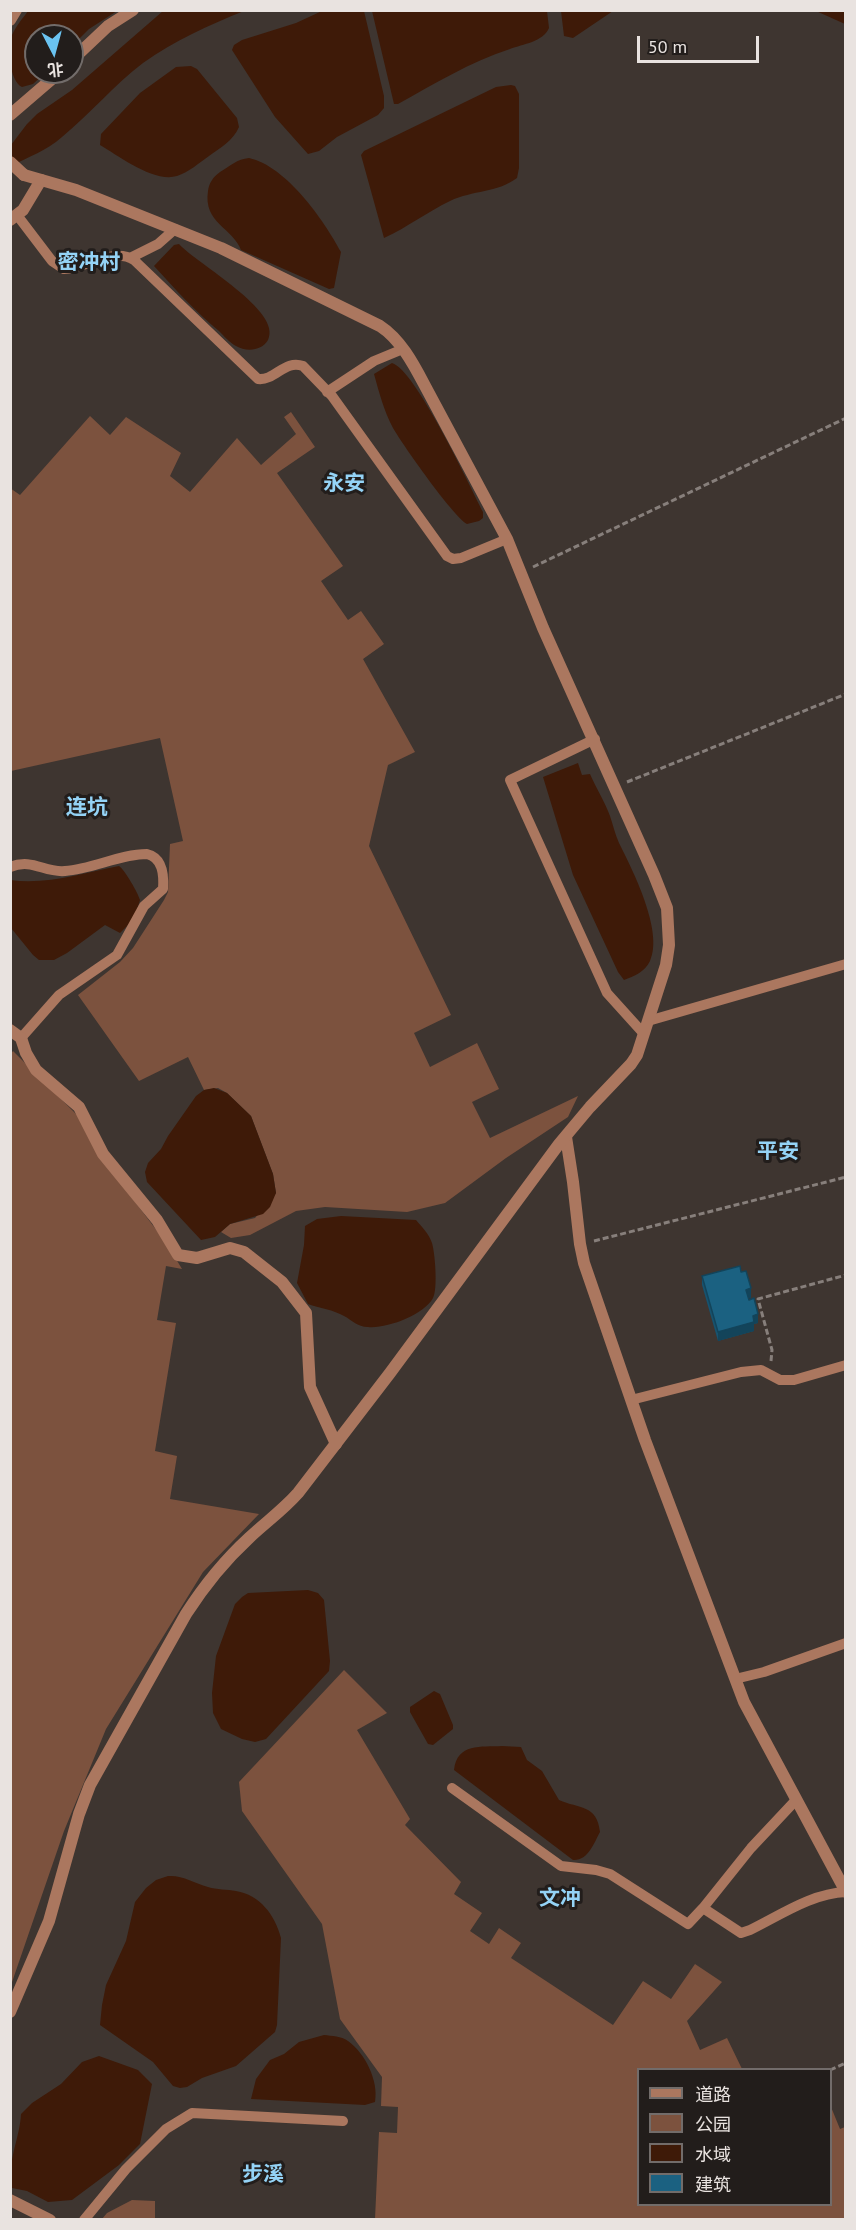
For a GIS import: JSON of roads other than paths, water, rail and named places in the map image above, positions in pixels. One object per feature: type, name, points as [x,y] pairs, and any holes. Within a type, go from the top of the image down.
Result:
[{"type":"street","points":[[10,20],[16,10]]},
{"type":"street","points":[[84,49],[108,26],[133,10]]},
{"type":"street","points":[[10,115],[46,84]]},
{"type":"street","points":[[10,162],[24,175],[76,190],[231,253],[380,326],[403,349],[466,458],[507,539],[654,875],[667,908],[670,928],[666,965],[644,1034],[631,1064],[566,1137],[336,1444],[283,1509],[250,1537],[202,1589],[141,1691],[86,1794],[49,1921],[10,2012]]},
{"type":"street","points":[[14,217],[23,210],[41,180]]},
{"type":"street","points":[[10,1030],[21,1038],[26,1053],[36,1070],[79,1107],[103,1154],[157,1220],[178,1255],[197,1258],[230,1248],[244,1252],[282,1282],[304,1308],[310,1387],[336,1444]]},
{"type":"street","points":[[566,1137],[580,1244],[587,1272],[631,1400],[744,1702],[846,1892]]},
{"type":"street","points":[[10,2200],[50,2220]]},
{"type":"lane","points":[[14,217],[52,261],[64,269],[116,256],[130,258],[158,244],[175,229]]},
{"type":"lane","points":[[130,258],[258,379],[267,379],[287,367],[299,364],[303,366],[327,392],[447,556],[453,559],[461,558],[507,539]]},
{"type":"lane","points":[[327,392],[374,362],[403,349]]},
{"type":"lane","points":[[595,740],[510,780],[607,993],[644,1034]]},
{"type":"lane","points":[[10,867],[30,863],[53,871],[67,871],[147,854],[160,862],[164,877],[163,889],[144,906],[117,955],[59,995],[21,1038]]},
{"type":"lane","points":[[648,1022],[846,964]]},
{"type":"lane","points":[[631,1400],[741,1372],[761,1370],[780,1380],[794,1380],[846,1365]]},
{"type":"lane","points":[[735,1679],[764,1672],[846,1643]]},
{"type":"lane","points":[[452,1788],[561,1866],[610,1874],[688,1924],[796,1800]]},
{"type":"lane","points":[[703,1908],[741,1933],[810,1901],[835,1892],[846,1892]]},
{"type":"lane","points":[[84,2220],[126,2169],[166,2130],[192,2113],[343,2121]]},
{"type":"water","points":[[28,10],[117,11],[84,34],[84,24],[24,24],[24,84],[33,84],[22,87],[15,78],[10,63],[10,40]]},
{"type":"water","points":[[561,10],[613,11],[573,38],[564,36]]},
{"type":"water","points":[[163,11],[244,11],[192,34],[155,55],[132,72],[56,142],[11,166],[11,145],[27,124],[37,114],[79,84],[84,84],[84,80]]},
{"type":"water","points":[[322,11],[364,11],[384,96],[384,108],[378,115],[337,137],[319,151],[308,154],[275,117],[232,50],[234,45],[242,40],[296,23]]},
{"type":"water","points":[[372,11],[547,11],[549,28],[546,33],[532,42],[481,60],[398,104],[394,104]]},
{"type":"water","points":[[816,11],[845,11],[845,24]]},
{"type":"water","points":[[191,66],[197,69],[237,118],[239,127],[226,144],[186,172],[168,177],[158,176],[137,167],[100,145],[101,134],[140,93],[176,67]]},
{"type":"water","points":[[515,86],[519,94],[517,178],[493,189],[450,201],[384,238],[361,155],[364,151],[496,87]]},
{"type":"water","points":[[249,158],[263,163],[290,183],[325,225],[341,252],[334,288],[329,289],[241,250],[232,236],[214,218],[208,202],[212,180],[234,163]]},
{"type":"water","points":[[179,244],[251,302],[263,316],[269,328],[268,340],[265,344],[249,350],[234,345],[193,308],[154,266],[174,245]]},
{"type":"water","points":[[392,363],[402,370],[414,385],[455,455],[483,512],[483,518],[479,521],[467,524],[460,518],[428,479],[393,428],[384,408],[374,374]]},
{"type":"water","points":[[578,763],[582,775],[590,774],[606,806],[650,917],[653,948],[650,961],[642,971],[624,980],[618,972],[573,875],[543,777]]},
{"type":"water","points":[[119,866],[125,872],[140,900],[134,919],[120,933],[105,925],[54,960],[39,960],[11,928],[10,880],[52,880]]},
{"type":"water","points":[[214,1088],[227,1093],[251,1116],[273,1174],[276,1193],[270,1207],[263,1214],[230,1224],[215,1237],[201,1240],[147,1182],[145,1172],[148,1163],[161,1149],[196,1096],[204,1090]]},
{"type":"water","points":[[341,1216],[416,1220],[432,1243],[436,1271],[435,1293],[422,1310],[404,1320],[384,1326],[368,1327],[361,1326],[340,1314],[308,1304],[297,1283],[305,1226],[317,1219]]},
{"type":"water","points":[[308,1590],[318,1593],[324,1600],[329,1671],[266,1739],[255,1742],[242,1739],[221,1729],[213,1713],[212,1693],[216,1656],[235,1604],[248,1593]]},
{"type":"water","points":[[434,1691],[440,1694],[453,1729],[433,1745],[428,1744],[410,1712],[410,1707]]},
{"type":"water","points":[[521,1747],[527,1760],[542,1771],[559,1800],[586,1809],[595,1816],[600,1832],[583,1858],[573,1860],[454,1770],[460,1755],[471,1748]]},
{"type":"water","points":[[168,1876],[179,1877],[211,1888],[245,1893],[265,1907],[275,1922],[281,1938],[275,2032],[236,2066],[180,2088],[173,2086],[153,2062],[100,2025],[106,1985],[126,1941],[135,1902],[156,1880]]},
{"type":"water","points":[[324,2035],[345,2039],[360,2053],[373,2077],[375,2102],[365,2105],[251,2099],[256,2079],[270,2060],[284,2054],[299,2042]]},
{"type":"water","points":[[99,2056],[138,2070],[152,2084],[140,2144],[119,2165],[72,2200],[48,2202],[27,2191],[12,2188],[12,2160],[21,2114],[32,2103],[61,2084],[82,2062]]},
{"type":"district","name":"密冲村","points":[[89,263]]},
{"type":"district","name":"永安","points":[[344,484]]},
{"type":"district","name":"连坑","points":[[87,808]]},
{"type":"district","name":"平安","points":[[778,1152]]},
{"type":"district","name":"文冲","points":[[560,1899]]},
{"type":"district","name":"步溪","points":[[263,2175]]}]
